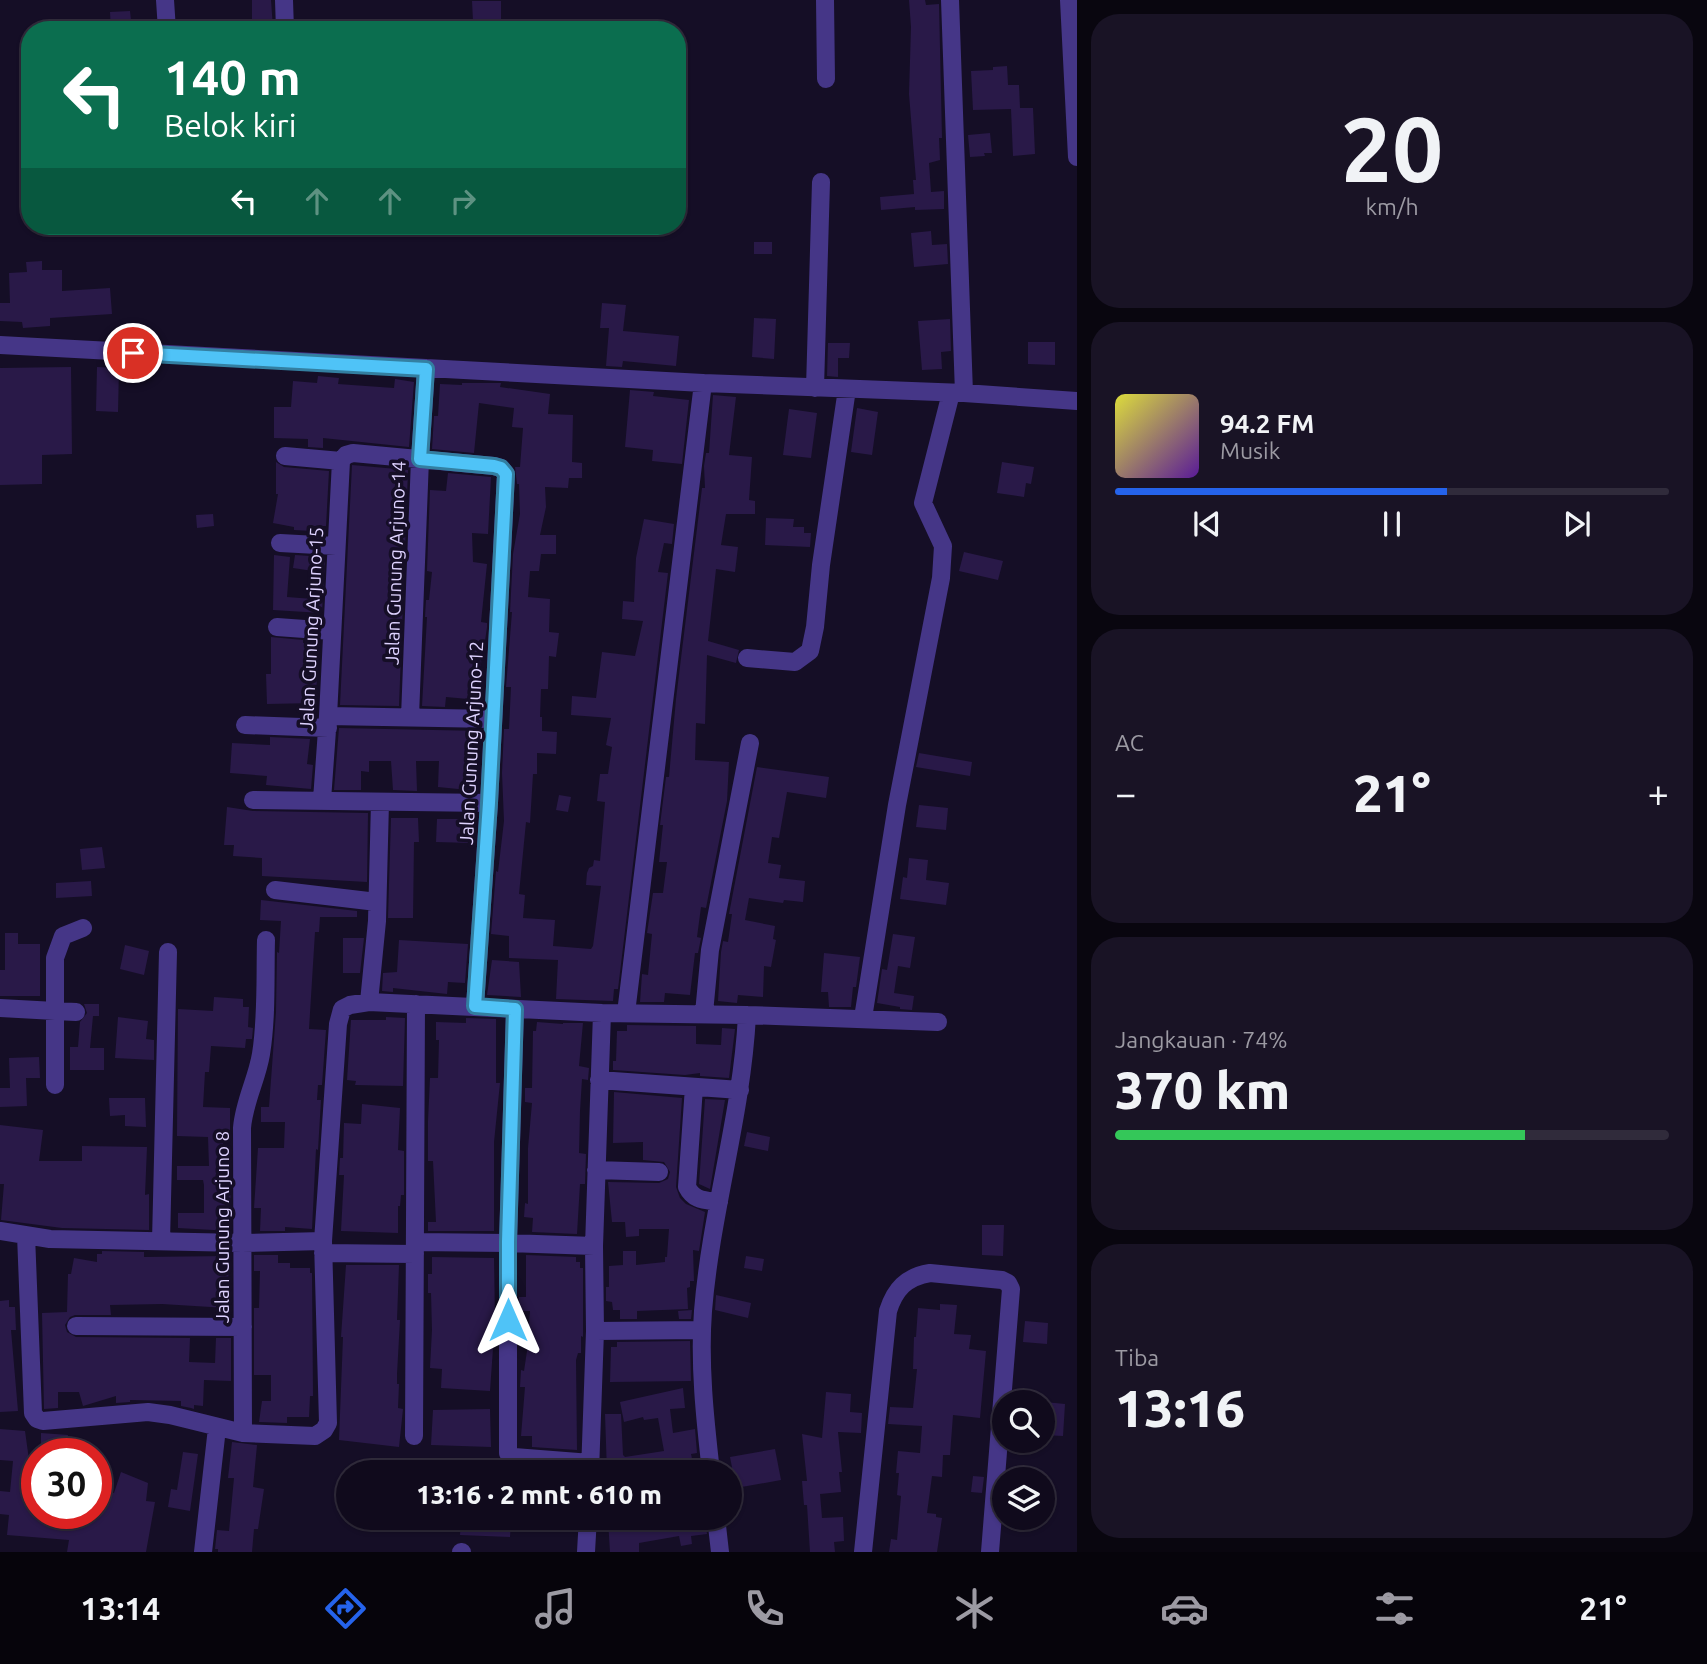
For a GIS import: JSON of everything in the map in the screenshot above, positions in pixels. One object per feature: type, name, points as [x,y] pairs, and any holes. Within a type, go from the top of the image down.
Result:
[{"type":"street","points":[[165,0],[166,21]]},
{"type":"street","points":[[284,0],[285,21]]},
{"type":"street","points":[[825,0],[826,79]]},
{"type":"street","points":[[863,1018],[896,811],[941,578],[941,538],[923,503],[957,393],[950,0]]},
{"type":"street","points":[[1069,0],[1077,156]]},
{"type":"street","points":[[816,388],[821,182]]},
{"type":"street","points":[[0,345],[1077,401]]},
{"type":"street","name":"Jalan Gunung Arjuno-14","points":[[410,717],[426,369]]},
{"type":"street","points":[[626,1013],[703,383]]},
{"type":"street","points":[[747,658],[795,662],[810,651],[847,389]]},
{"type":"street","points":[[285,456],[341,461],[346,455],[353,453],[420,459]]},
{"type":"street","name":"Jalan Gunung Arjuno-12","points":[[420,459],[501,468],[506,474],[489,803],[475,1006]]},
{"type":"street","name":"Jalan Gunung Arjuno-15","points":[[322,800],[341,461]]},
{"type":"street","points":[[281,543],[336,546]]},
{"type":"street","points":[[277,627],[332,631]]},
{"type":"street","points":[[245,725],[410,717],[493,719]]},
{"type":"street","points":[[704,1013],[710,950],[750,743]]},
{"type":"street","points":[[253,800],[489,803]]},
{"type":"street","points":[[369,1002],[377,902],[380,802]]},
{"type":"street","points":[[275,890],[377,902]]},
{"type":"street","points":[[55,1085],[55,958],[63,936],[83,928]]},
{"type":"street","name":"Jalan Gunung Arjuno 8","points":[[243,1433],[243,1116],[262,1045],[266,940]]},
{"type":"street","points":[[160,1241],[168,952]]},
{"type":"street","points":[[26,1235],[33,1413],[37,1419],[43,1421],[148,1412],[243,1433],[306,1437],[320,1433],[328,1423],[323,1247],[339,1014],[342,1009],[369,1002],[602,1013],[747,1014],[938,1022]]},
{"type":"street","points":[[414,1436],[416,1004]]},
{"type":"street","points":[[0,1008],[76,1012]]},
{"type":"street","points":[[515,1009],[508,1242],[508,1453],[514,1457],[537,1460]]},
{"type":"street","points":[[590,1460],[602,1013]]},
{"type":"street","points":[[710,1460],[702,1330],[719,1202],[740,1090],[747,1014]]},
{"type":"street","points":[[599,1080],[740,1090]]},
{"type":"street","points":[[694,1087],[687,1187],[691,1195],[698,1199],[719,1202]]},
{"type":"street","points":[[596,1170],[659,1172]]},
{"type":"street","points":[[0,1231],[50,1239],[323,1247],[415,1248],[508,1242],[594,1246]]},
{"type":"street","points":[[863,1552],[888,1311],[897,1290],[918,1275],[930,1273],[1002,1280],[1011,1289],[990,1552]]},
{"type":"street","points":[[76,1326],[243,1327]]},
{"type":"street","points":[[595,1331],[702,1330]]},
{"type":"street","points":[[203,1552],[217,1428]]},
{"type":"street","points":[[586,1552],[587,1530]]},
{"type":"street","points":[[717,1530],[720,1552]]},
{"type":"building","points":[[252,0],[271,0],[272,21],[252,21]]},
{"type":"building","points":[[909,0],[925,0],[926,5],[939,4],[942,138],[939,138],[940,160],[929,163],[931,192],[944,191],[944,209],[915,210],[915,207],[881,210],[880,197],[914,194],[913,180],[916,180],[909,94]]},
{"type":"building","points":[[472,1],[501,1],[501,21],[473,21]]},
{"type":"building","points":[[130,11],[131,21],[110,21],[110,12]]},
{"type":"building","points":[[1007,66],[1008,85],[1019,85],[1020,108],[1033,108],[1035,154],[1013,156],[1011,109],[973,110],[971,71]]},
{"type":"building","points":[[990,133],[992,153],[970,157],[968,135]]},
{"type":"building","points":[[931,231],[932,245],[947,244],[948,264],[914,267],[911,233]]},
{"type":"building","points":[[754,242],[772,242],[772,254],[754,254]]},
{"type":"building","points":[[42,261],[42,270],[62,270],[62,291],[110,288],[112,314],[50,318],[50,326],[23,328],[22,322],[0,321],[0,303],[10,303],[9,273],[27,272],[26,262]]},
{"type":"building","points":[[602,303],[626,305],[623,331],[679,336],[676,366],[623,361],[622,367],[606,366],[609,328],[600,328]]},
{"type":"building","points":[[754,318],[776,319],[774,359],[752,357]]},
{"type":"building","points":[[950,319],[951,351],[941,352],[942,369],[922,370],[918,321]]},
{"type":"building","points":[[1028,342],[1055,342],[1055,365],[1028,364]]},
{"type":"building","points":[[828,343],[850,343],[849,358],[838,358],[838,377],[827,376]]},
{"type":"building","points":[[71,367],[72,454],[42,455],[42,484],[0,485],[0,368]]},
{"type":"building","points":[[97,367],[119,368],[118,412],[96,411]]},
{"type":"building","points":[[318,376],[339,378],[338,384],[394,388],[395,379],[414,382],[409,447],[323,438],[323,448],[308,447],[308,439],[274,438],[274,407],[291,407],[293,381],[317,383]]},
{"type":"building","points":[[501,383],[500,387],[550,394],[548,414],[573,415],[572,462],[582,463],[582,478],[569,478],[568,488],[545,487],[546,507],[540,535],[556,535],[556,554],[541,554],[539,571],[530,571],[528,597],[550,599],[549,632],[559,633],[556,657],[549,656],[548,689],[541,689],[540,717],[542,731],[557,732],[556,754],[537,753],[537,774],[533,774],[530,823],[526,822],[519,894],[525,895],[523,918],[555,920],[553,946],[591,949],[593,946],[601,886],[586,885],[587,873],[594,860],[600,861],[605,802],[597,801],[600,774],[608,774],[612,747],[606,745],[611,718],[571,715],[572,696],[596,698],[602,652],[635,656],[643,621],[622,619],[623,601],[634,602],[636,558],[644,519],[674,524],[672,544],[664,543],[658,572],[668,573],[618,989],[614,989],[613,1001],[556,999],[558,960],[509,958],[509,936],[491,934],[496,871],[498,872],[504,821],[504,729],[509,729],[511,687],[506,687],[513,554],[520,514],[519,484],[515,467],[520,467],[523,428],[512,427],[514,408],[479,403],[474,453],[432,449],[440,384]]},
{"type":"building","points":[[630,390],[689,400],[682,464],[652,461],[653,450],[625,447]]},
{"type":"building","points":[[713,395],[736,397],[729,455],[752,457],[749,500],[755,501],[755,514],[726,514],[721,545],[738,547],[735,572],[716,569],[708,641],[739,650],[736,663],[707,655],[705,724],[696,723],[695,760],[729,762],[727,801],[706,908],[701,907],[697,937],[701,938],[698,953],[695,953],[690,995],[665,993],[664,1002],[640,1002],[642,974],[648,975],[652,934],[647,933],[653,893],[663,893],[667,862],[659,862],[663,825],[660,825],[666,777],[669,777],[702,488],[705,488],[704,466],[706,453],[709,453]]},
{"type":"building","points":[[857,408],[878,412],[872,455],[851,452]]},
{"type":"building","points":[[789,409],[817,413],[811,458],[783,455]]},
{"type":"building","points":[[276,462],[284,467],[329,471],[326,526],[312,526],[312,531],[294,530],[294,527],[273,523],[278,494]]},
{"type":"building","points":[[1002,462],[1034,467],[1031,484],[1026,483],[1024,497],[997,493]]},
{"type":"building","points":[[352,465],[408,470],[399,706],[340,705]]},
{"type":"building","points":[[448,473],[491,477],[488,534],[472,533],[473,562],[487,564],[481,622],[487,623],[487,627],[484,648],[482,647],[479,700],[446,697],[445,707],[422,706],[426,600],[429,600],[432,572],[427,571],[430,490],[446,491]]},
{"type":"building","points":[[213,514],[214,526],[197,528],[196,515]]},
{"type":"building","points":[[766,518],[794,519],[793,527],[804,527],[804,533],[811,533],[810,547],[765,545]]},
{"type":"building","points":[[964,552],[1003,561],[998,580],[959,571]]},
{"type":"building","points":[[274,555],[290,557],[287,597],[313,599],[315,574],[313,571],[293,568],[295,555],[325,557],[322,613],[273,610]]},
{"type":"building","points":[[271,637],[303,640],[303,643],[320,642],[315,703],[267,704],[266,674],[271,674]]},
{"type":"building","points":[[339,728],[481,731],[478,791],[438,787],[439,761],[416,761],[417,791],[393,790],[391,761],[369,761],[369,772],[361,771],[361,790],[334,790]]},
{"type":"building","points":[[270,737],[310,739],[307,764],[313,765],[311,789],[266,785],[267,776],[230,773],[232,743],[270,745]]},
{"type":"building","points":[[919,753],[972,762],[970,776],[916,767]]},
{"type":"building","points":[[757,767],[829,777],[826,798],[787,792],[779,838],[772,837],[768,863],[781,865],[779,878],[805,881],[803,902],[784,900],[783,903],[749,898],[745,920],[775,926],[773,939],[776,940],[771,967],[764,966],[763,997],[738,995],[737,1003],[718,1001],[721,952],[723,941],[728,942],[732,914],[729,914]]},
{"type":"building","points":[[559,795],[571,797],[568,812],[556,810]]},
{"type":"building","points":[[919,805],[948,808],[946,830],[916,827]]},
{"type":"building","points":[[227,807],[253,811],[368,813],[367,882],[262,876],[262,858],[233,856],[234,845],[224,845]]},
{"type":"building","points":[[391,818],[418,818],[419,842],[414,842],[413,918],[388,918]]},
{"type":"building","points":[[437,819],[472,819],[472,843],[436,842]]},
{"type":"building","points":[[102,847],[105,868],[82,870],[80,849]]},
{"type":"building","points":[[909,858],[928,860],[926,880],[949,883],[946,905],[900,899],[903,877],[907,878]]},
{"type":"building","points":[[91,881],[92,896],[56,898],[56,883]]},
{"type":"building","points":[[261,900],[357,911],[357,917],[320,917],[319,932],[315,932],[309,1029],[326,1030],[322,1085],[318,1085],[317,1100],[321,1100],[312,1229],[285,1227],[285,1231],[260,1231],[261,1208],[254,1208],[258,1148],[284,1148],[285,1122],[261,1122],[261,1107],[269,1107],[281,921],[260,920]]},
{"type":"building","points":[[5,933],[18,933],[18,944],[40,944],[40,996],[0,996],[0,970],[5,970]]},
{"type":"building","points":[[893,934],[915,937],[910,968],[898,966],[894,993],[914,996],[912,1010],[877,1003],[882,969],[887,970]]},
{"type":"building","points":[[343,938],[364,938],[360,973],[343,973]]},
{"type":"building","points":[[399,940],[468,944],[465,983],[448,982],[447,994],[393,988],[393,992],[382,991],[383,973],[397,972]]},
{"type":"building","points":[[125,945],[149,951],[144,975],[120,969]]},
{"type":"building","points":[[824,953],[860,957],[851,1007],[829,1007],[828,992],[821,992]]},
{"type":"building","points":[[492,960],[519,962],[521,997],[487,995]]},
{"type":"building","points":[[214,997],[243,999],[243,1007],[249,1007],[248,1027],[253,1028],[252,1039],[246,1039],[245,1048],[211,1046],[209,1072],[205,1072],[203,1107],[230,1108],[230,1140],[223,1140],[224,1171],[230,1171],[231,1231],[178,1228],[178,1213],[204,1213],[204,1185],[203,1180],[177,1180],[177,1166],[209,1166],[208,1137],[177,1136],[178,1009],[213,1011]]},
{"type":"building","points":[[84,1004],[99,1004],[99,1016],[93,1016],[90,1048],[104,1048],[104,1070],[70,1070],[70,1047],[78,1047],[80,1022],[87,1013]]},
{"type":"building","points":[[118,1017],[148,1021],[146,1039],[154,1040],[154,1060],[115,1058]]},
{"type":"building","points":[[386,1017],[405,1018],[403,1086],[355,1085],[356,1081],[347,1080],[351,1020],[386,1020]]},
{"type":"building","points":[[466,1018],[496,1019],[496,1083],[500,1083],[494,1142],[494,1231],[428,1231],[428,1222],[436,1222],[433,1161],[428,1161],[428,1121],[430,1078],[438,1078],[439,1040],[436,1040],[436,1022],[466,1023]]},
{"type":"building","points":[[537,1022],[583,1023],[579,1066],[589,1068],[588,1080],[582,1079],[579,1153],[586,1154],[585,1184],[580,1184],[577,1234],[532,1232],[533,1218],[524,1217],[525,1203],[528,1204],[528,1148],[532,1103],[525,1102],[525,1088],[532,1088],[533,1031],[536,1031]]},
{"type":"building","points":[[627,1025],[696,1026],[696,1044],[721,1045],[722,1028],[735,1029],[729,1078],[700,1076],[700,1073],[685,1075],[613,1070],[617,1031],[627,1031]]},
{"type":"building","points":[[39,1057],[40,1078],[26,1078],[27,1106],[0,1107],[0,1088],[10,1088],[9,1058]]},
{"type":"building","points":[[614,1092],[682,1098],[676,1187],[680,1198],[686,1204],[705,1212],[699,1251],[693,1250],[694,1281],[690,1281],[690,1287],[687,1288],[688,1309],[637,1311],[637,1319],[620,1319],[620,1310],[613,1310],[612,1302],[606,1301],[609,1266],[623,1265],[623,1251],[636,1251],[636,1265],[665,1262],[669,1229],[639,1229],[639,1236],[626,1237],[625,1222],[612,1222],[608,1182],[659,1183],[668,1179],[670,1172],[664,1162],[643,1160],[643,1142],[613,1143]]},
{"type":"building","points":[[109,1098],[145,1098],[146,1127],[125,1126],[125,1115],[110,1116]]},
{"type":"building","points":[[705,1099],[725,1100],[710,1189],[699,1184]]},
{"type":"building","points":[[362,1104],[400,1108],[398,1150],[404,1151],[404,1195],[401,1195],[398,1206],[398,1233],[341,1231],[344,1175],[339,1175],[340,1158],[343,1158],[344,1123],[361,1124]]},
{"type":"building","points":[[0,1125],[43,1130],[39,1161],[82,1161],[82,1146],[147,1147],[145,1195],[149,1194],[149,1230],[62,1228],[1,1220],[4,1184],[0,1184]]},
{"type":"building","points":[[747,1132],[770,1137],[768,1151],[744,1146]]},
{"type":"building","points":[[982,1225],[1004,1225],[1003,1256],[982,1255]]},
{"type":"building","points":[[102,1251],[144,1252],[144,1257],[229,1256],[228,1287],[231,1287],[227,1308],[162,1304],[110,1305],[111,1315],[75,1315],[70,1317],[65,1325],[67,1332],[76,1337],[190,1338],[189,1362],[215,1363],[216,1338],[231,1338],[231,1381],[204,1380],[203,1406],[194,1405],[194,1409],[181,1406],[181,1401],[130,1400],[116,1403],[116,1396],[83,1406],[79,1392],[58,1392],[58,1408],[44,1409],[42,1313],[67,1312],[68,1274],[71,1274],[74,1258],[97,1262],[97,1254],[102,1254]]},
{"type":"building","points":[[254,1255],[278,1255],[278,1263],[290,1263],[290,1268],[310,1268],[312,1273],[313,1396],[310,1396],[309,1417],[287,1417],[287,1423],[259,1422],[262,1401],[271,1401],[271,1375],[254,1375],[254,1308],[259,1308],[260,1271],[254,1271]]},
{"type":"building","points":[[526,1255],[576,1257],[576,1262],[580,1262],[580,1268],[583,1268],[583,1337],[581,1336],[581,1353],[578,1353],[576,1360],[577,1450],[532,1447],[532,1436],[521,1436],[525,1387],[520,1387],[521,1370],[524,1371],[530,1311],[519,1311],[519,1297],[526,1297]]},
{"type":"building","points":[[746,1256],[764,1259],[762,1271],[744,1268]]},
{"type":"building","points":[[432,1257],[494,1258],[495,1320],[490,1391],[441,1388],[442,1369],[430,1368],[432,1330],[428,1274],[432,1274]]},
{"type":"building","points":[[346,1265],[399,1265],[397,1384],[398,1408],[403,1409],[399,1447],[339,1440],[341,1337]]},
{"type":"building","points":[[716,1295],[751,1303],[748,1318],[715,1310]]},
{"type":"building","points":[[9,1300],[9,1307],[15,1307],[16,1330],[11,1330],[18,1411],[0,1412],[0,1301]]},
{"type":"building","points":[[940,1304],[957,1305],[954,1334],[971,1335],[969,1349],[986,1351],[980,1418],[953,1415],[950,1455],[943,1455],[942,1477],[932,1476],[927,1513],[942,1518],[937,1552],[889,1552],[891,1539],[897,1540],[901,1496],[897,1495],[898,1451],[920,1453],[922,1426],[888,1424],[890,1407],[913,1408],[917,1369],[913,1369],[914,1337],[918,1308],[940,1310]]},
{"type":"building","points":[[692,1310],[691,1319],[679,1319],[678,1311]]},
{"type":"building","points":[[1025,1321],[1048,1323],[1047,1344],[1023,1342]]},
{"type":"building","points":[[690,1341],[691,1381],[610,1382],[611,1347],[617,1347],[617,1342]]},
{"type":"building","points":[[683,1388],[685,1408],[670,1409],[673,1433],[695,1429],[697,1453],[691,1454],[692,1460],[607,1460],[605,1414],[621,1414],[625,1457],[664,1451],[658,1418],[644,1420],[643,1417],[624,1422],[620,1402]]},
{"type":"building","points":[[826,1392],[851,1394],[850,1412],[862,1413],[861,1433],[838,1432],[841,1492],[820,1494],[822,1518],[843,1517],[844,1541],[834,1542],[835,1552],[810,1552],[807,1505],[804,1505],[802,1481],[807,1481],[802,1434],[822,1438]]},
{"type":"building","points":[[1055,1403],[1065,1404],[1063,1436],[1055,1436]]},
{"type":"building","points":[[490,1409],[491,1447],[431,1445],[433,1410]]},
{"type":"building","points":[[0,1429],[25,1431],[26,1438],[21,1438],[21,1529],[112,1529],[112,1493],[121,1472],[148,1483],[146,1501],[155,1502],[146,1552],[67,1552],[69,1540],[7,1535],[9,1515],[0,1514],[0,1491],[10,1492],[13,1461],[0,1460]]},
{"type":"building","points":[[41,1433],[68,1435],[68,1438],[41,1438]]},
{"type":"building","points":[[232,1442],[257,1445],[253,1487],[264,1489],[258,1529],[254,1529],[252,1552],[218,1552],[218,1549],[215,1549],[217,1530],[229,1531],[234,1478],[228,1478]]},
{"type":"building","points":[[775,1449],[781,1480],[742,1487],[742,1460],[731,1460],[730,1457]]},
{"type":"building","points":[[183,1452],[198,1454],[190,1511],[168,1507],[171,1489],[177,1490]]},
{"type":"building","points":[[973,1476],[984,1477],[982,1493],[971,1492]]},
{"type":"building","points":[[460,1530],[510,1530],[510,1537],[460,1535]]},
{"type":"building","points":[[609,1530],[706,1530],[707,1534],[691,1536],[692,1544],[681,1546],[679,1536],[639,1543],[639,1552],[610,1552]]},
{"type":"route","points":[[133,353],[426,369],[420,459],[494,466],[504,470],[506,474],[489,803],[475,1006],[515,1009],[508,1320]]}]
